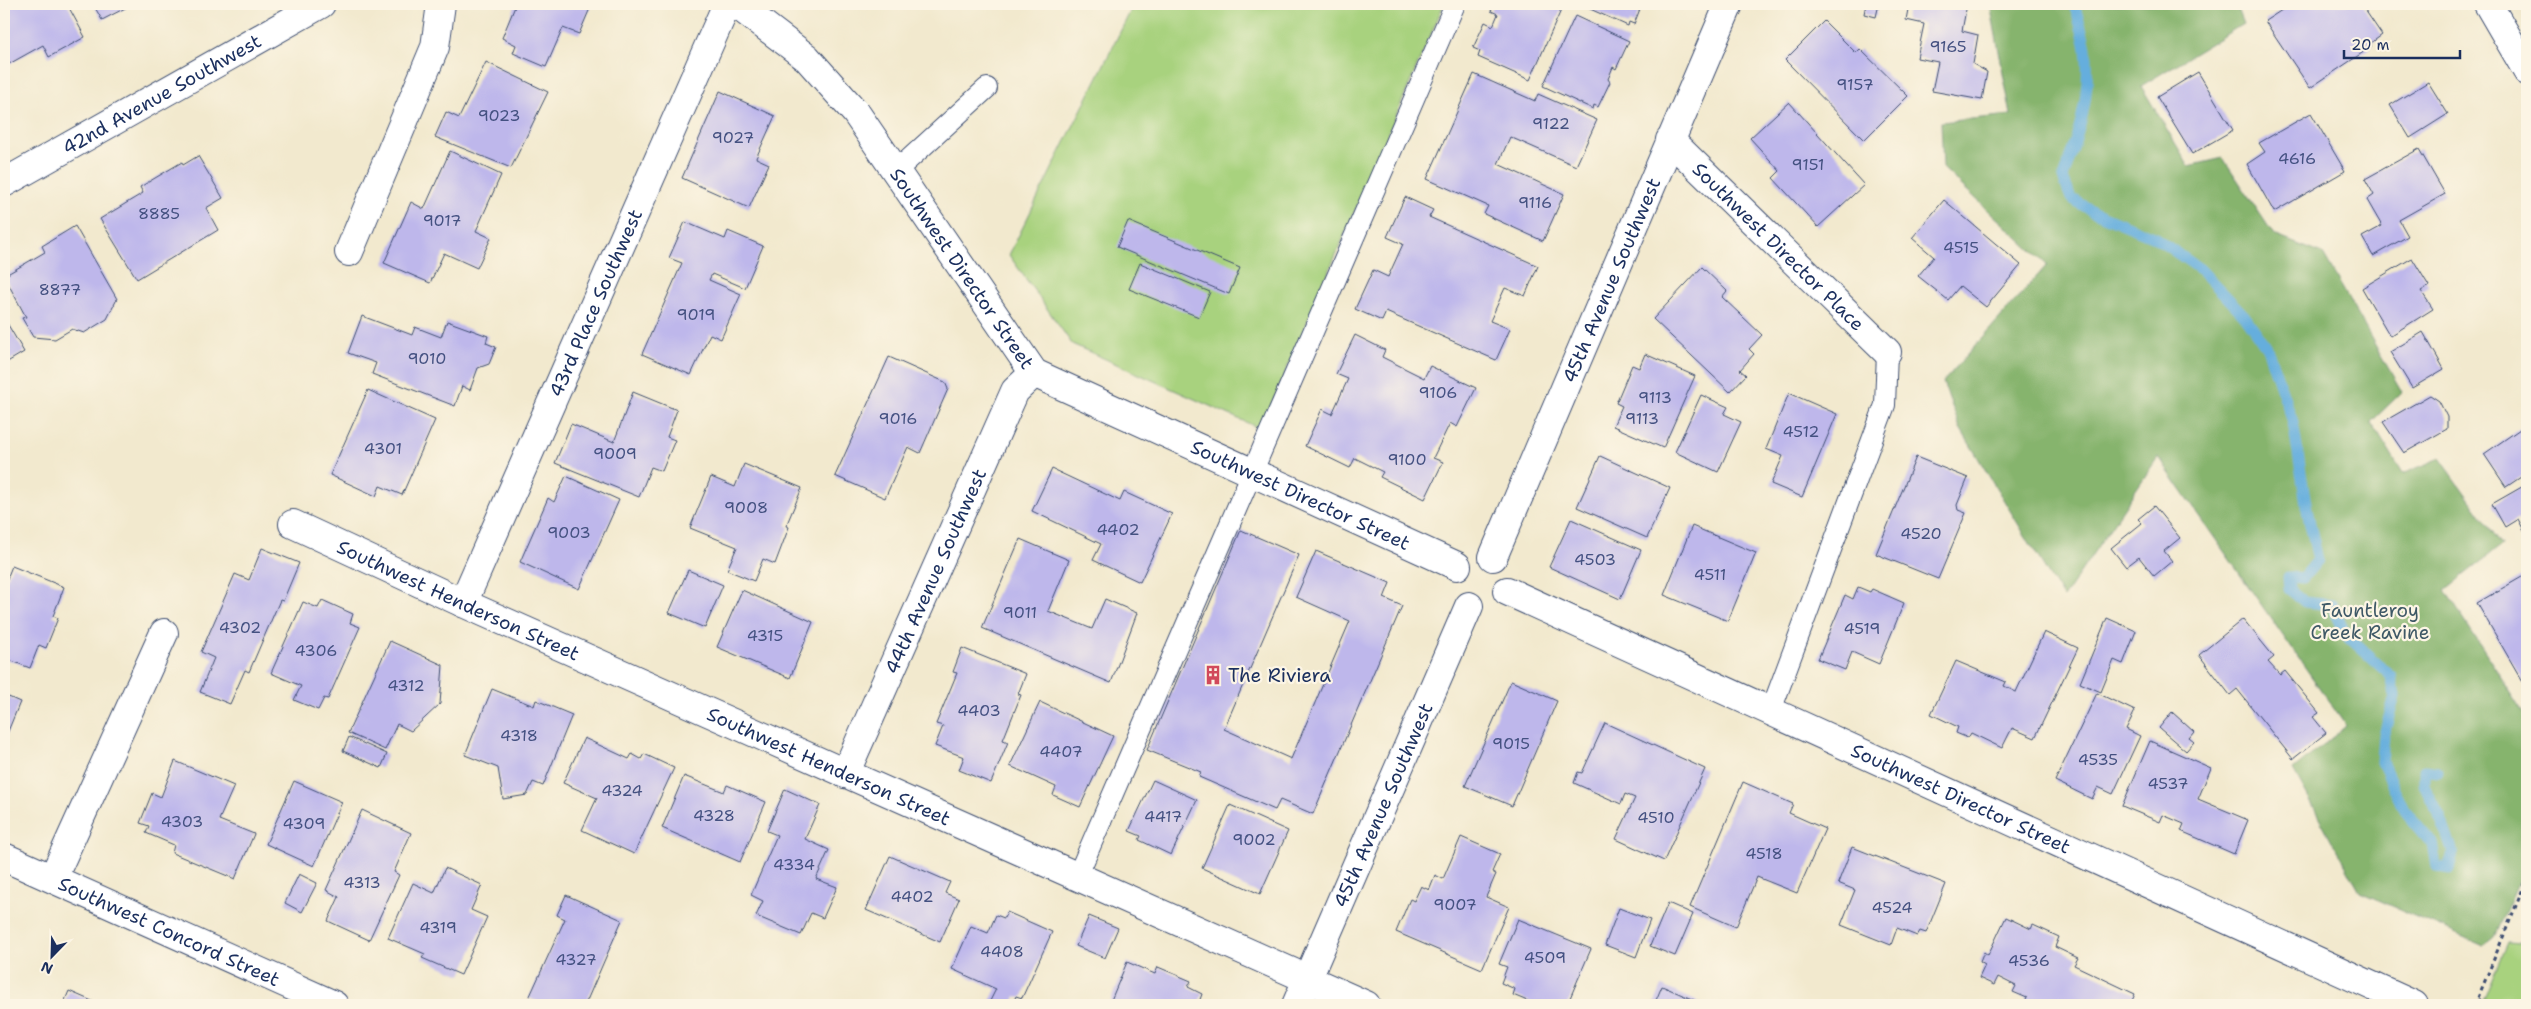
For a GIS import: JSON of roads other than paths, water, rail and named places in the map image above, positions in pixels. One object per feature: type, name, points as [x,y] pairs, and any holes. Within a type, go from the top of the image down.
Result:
[{"type":"street","name":"42nd Avenue Southwest","points":[[4,183],[320,4]]},
{"type":"street","points":[[349,252],[436,47],[442,4]]},
{"type":"street","name":"43rd Place Southwest","points":[[463,603],[727,4]]},
{"type":"street","name":"Southwest Director Street","points":[[736,4],[807,58],[856,113],[1034,373],[1253,471],[1457,566]]},
{"type":"street","name":"45th Avenue Southwest","points":[[1493,557],[1728,4]]},
{"type":"street","points":[[2488,4],[2527,71]]},
{"type":"street","name":"Southwest Director Place","points":[[1670,140],[1887,352]]},
{"type":"street","name":"44th Avenue Southwest","points":[[845,774],[1015,391],[1034,373]]},
{"type":"street","name":"Southwest Henderson Street","points":[[293,524],[463,603],[1366,1005]]},
{"type":"street","points":[[1477,554],[1493,557],[1502,564],[1507,573],[1507,592],[1494,606],[1477,609],[1461,602],[1453,586],[1453,577],[1457,566],[1468,556],[1477,554]]},
{"type":"street","name":"Southwest Director Street","points":[[1507,592],[2414,1005]]},
{"type":"street","name":"45th Avenue Southwest","points":[[1296,1005],[1469,606]]},
{"type":"street","points":[[53,878],[164,633]]},
{"type":"street","name":"Southwest Concord Street","points":[[4,856],[334,1005]]},
{"type":"lane","points":[[1076,877],[1455,4]]},
{"type":"lane","points":[[896,171],[987,88]]},
{"type":"lane","points":[[1770,713],[1885,405],[1887,352]]},
{"type":"waterway","points":[[2074,4],[2086,49],[2087,83],[2082,115],[2063,178],[2071,198],[2094,212],[2154,237],[2200,269],[2244,315],[2267,348],[2293,422],[2307,510],[2318,560],[2303,578],[2288,577],[2289,589],[2305,602],[2332,605],[2346,635],[2391,676],[2395,696],[2384,734],[2382,762],[2404,810],[2432,843],[2436,866],[2449,869],[2453,853],[2441,819],[2424,785],[2424,770],[2438,772]]},
{"type":"place","name":"The Riviera","points":[[1213,675]]},
{"type":"park label","name":"Fauntleroy Creek Ravine","points":[[2370,621]]}]
